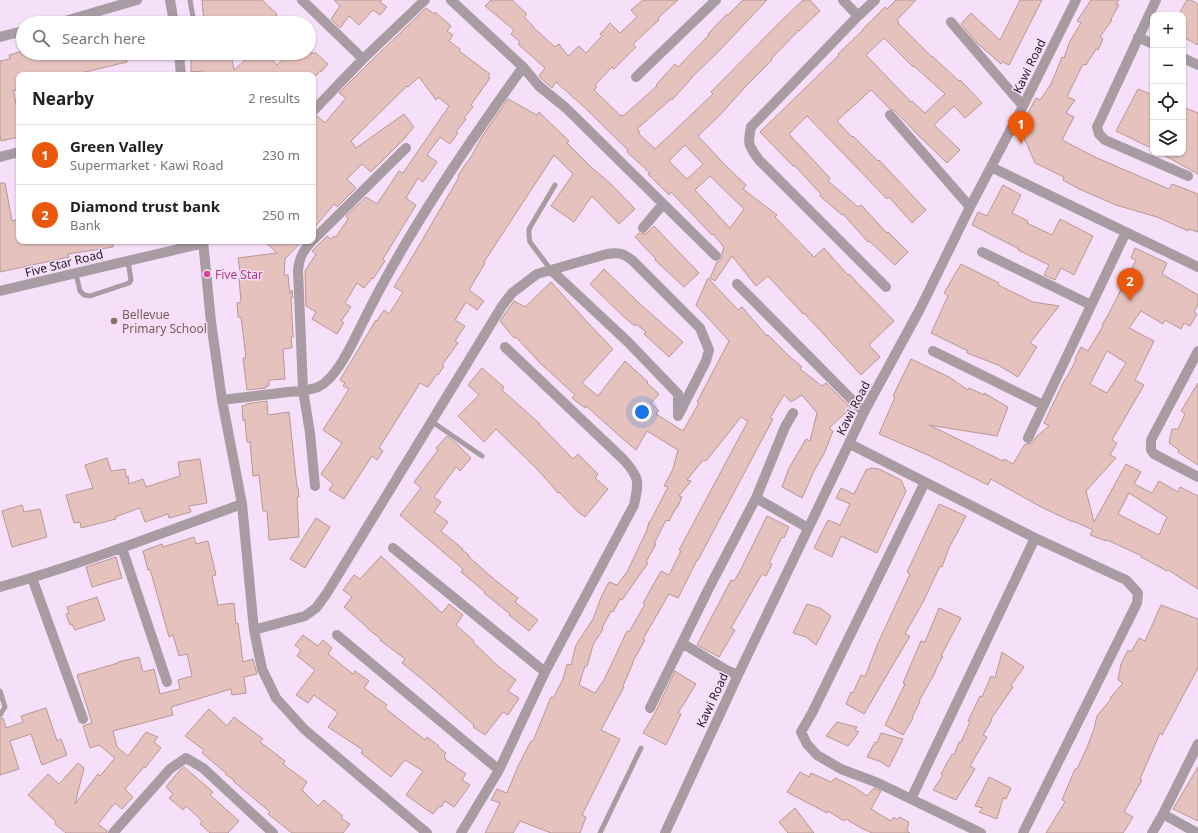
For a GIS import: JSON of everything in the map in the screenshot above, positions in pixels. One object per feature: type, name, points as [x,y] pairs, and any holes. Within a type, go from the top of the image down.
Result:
[{"type":"street","points":[[82,16],[137,0]]},
{"type":"street","points":[[170,0],[173,16]]},
{"type":"street","points":[[302,0],[363,59]]},
{"type":"street","points":[[316,108],[363,59],[425,0]]},
{"type":"street","points":[[451,0],[523,67],[539,86],[566,108],[716,256]]},
{"type":"street","points":[[636,77],[716,0]]},
{"type":"street","points":[[843,0],[858,16]]},
{"type":"street","points":[[875,0],[751,127],[749,142],[750,147],[759,160],[886,287]]},
{"type":"street","name":"Kawi Road","points":[[665,833],[738,675],[850,444],[864,412],[920,309],[970,207],[1076,0]]},
{"type":"street","points":[[1156,0],[1097,127],[1099,134],[1106,140],[1188,176]]},
{"type":"street","points":[[951,22],[1023,106]]},
{"type":"street","points":[[0,37],[16,33]]},
{"type":"street","points":[[1138,37],[1150,43]]},
{"type":"street","points":[[1186,59],[1198,65]]},
{"type":"street","points":[[180,60],[181,72]]},
{"type":"street","points":[[222,400],[318,387],[332,376],[343,360],[379,289],[416,227],[469,143],[523,67]]},
{"type":"street","points":[[890,115],[970,207]]},
{"type":"street","points":[[316,236],[406,148]]},
{"type":"street","points":[[0,157],[16,153]]},
{"type":"street","points":[[991,167],[1198,267]]},
{"type":"street","points":[[643,228],[663,204]]},
{"type":"street","points":[[1028,438],[1126,232]]},
{"type":"street","name":"Five Star Road","points":[[0,291],[196,244]]},
{"type":"street","points":[[204,244],[222,400],[242,504],[254,630],[262,669],[276,698],[304,729],[427,833]]},
{"type":"street","points":[[309,244],[299,260],[298,270],[303,390],[315,486]]},
{"type":"street","points":[[254,630],[305,616],[316,608],[327,593],[507,298],[537,274],[551,270],[607,254],[617,252],[626,256],[700,328],[705,338],[708,350],[706,361],[678,416],[678,394],[628,342],[551,270]]},
{"type":"street","points":[[982,252],[1092,305]]},
{"type":"street","points":[[737,284],[864,412]]},
{"type":"street","points":[[462,833],[498,770],[544,672],[634,505],[638,481],[634,470],[624,460],[505,348]]},
{"type":"street","points":[[933,351],[1043,405]]},
{"type":"street","points":[[1197,356],[1151,440],[1151,450],[1154,454],[1198,477]]},
{"type":"street","points":[[650,708],[709,588],[756,498],[785,427],[793,413]]},
{"type":"street","points":[[850,444],[1034,538],[1126,580],[1138,593],[1137,603],[1023,833]]},
{"type":"street","points":[[925,482],[812,713],[801,732],[807,744],[817,754],[841,769],[878,784],[981,833]]},
{"type":"street","points":[[756,498],[808,528]]},
{"type":"street","points":[[0,587],[122,548],[242,504]]},
{"type":"street","points":[[911,800],[1034,538]]},
{"type":"street","points":[[122,548],[167,682]]},
{"type":"street","points":[[392,548],[544,672]]},
{"type":"street","points":[[32,578],[83,719]]},
{"type":"street","points":[[337,635],[498,770]]},
{"type":"street","points":[[682,643],[728,671],[738,675]]},
{"type":"street","points":[[1152,833],[1198,744]]},
{"type":"street","points":[[113,833],[170,769],[186,758],[203,768],[261,829],[273,833]]},
{"type":"street","points":[[1163,814],[1197,833]]},
{"type":"lane","points":[[190,0],[193,16]]},
{"type":"lane","points":[[551,270],[530,242],[528,236],[529,229],[555,185]]},
{"type":"lane","points":[[76,274],[80,291],[84,295],[90,296],[129,283],[131,280],[128,261]]},
{"type":"lane","points":[[431,421],[482,456]]},
{"type":"lane","points":[[0,691],[5,707],[0,715]]},
{"type":"lane","points":[[600,833],[641,748]]},
{"type":"building","points":[[202,0],[262,0],[277,14],[277,16],[203,16]]},
{"type":"building","points":[[334,0],[382,0],[380,2],[387,7],[380,15],[373,10],[359,25],[349,16],[340,28],[331,19],[340,6]]},
{"type":"building","points":[[491,0],[512,0],[527,14],[524,17],[533,27],[555,47],[559,44],[568,56],[579,46],[586,53],[602,36],[600,34],[610,23],[620,33],[637,17],[631,10],[643,0],[678,0],[633,44],[636,47],[614,69],[612,67],[595,85],[597,87],[594,90],[621,116],[623,116],[657,86],[656,85],[675,64],[678,67],[727,14],[728,15],[743,0],[767,0],[720,50],[690,79],[672,100],[671,99],[637,129],[640,132],[638,133],[655,149],[713,94],[711,92],[783,19],[803,0],[810,0],[820,11],[799,30],[719,116],[698,136],[746,185],[743,189],[777,215],[775,217],[814,257],[824,248],[848,275],[849,274],[894,321],[869,345],[880,357],[861,375],[768,276],[756,286],[732,256],[715,281],[710,278],[717,262],[722,258],[724,247],[671,192],[669,195],[648,174],[650,173],[627,152],[628,150],[583,106],[556,82],[552,88],[539,76],[545,68],[518,44],[520,42],[511,34],[514,30],[485,6]],"holes":[[[685,145],[703,164],[687,179],[669,161]],[[710,176],[744,209],[730,228],[695,190]]]},
{"type":"building","points":[[896,0],[916,0],[897,20],[899,22],[898,23],[932,57],[959,81],[960,80],[982,103],[965,118],[954,106],[934,125],[960,150],[947,163],[895,111],[890,109],[871,90],[837,121],[852,137],[853,136],[878,161],[879,160],[926,210],[912,223],[889,197],[887,199],[807,116],[789,134],[830,178],[828,181],[858,207],[861,205],[887,233],[888,232],[908,252],[895,265],[869,241],[868,242],[843,214],[842,215],[820,196],[821,194],[794,165],[793,166],[760,132],[839,55],[838,54],[885,7],[887,9]],"holes":[[[884,38],[913,67],[914,66],[945,94],[925,113],[912,101],[911,102],[866,55]]]},
{"type":"building","points":[[1020,0],[1042,0],[1009,65],[1003,62],[1001,64],[977,43],[961,24],[971,13],[1000,40]]},
{"type":"building","points":[[1091,0],[1119,0],[1116,4],[1119,5],[1111,19],[1112,20],[1100,37],[1103,39],[1098,50],[1096,49],[1086,65],[1083,64],[1067,97],[1075,100],[1066,113],[1074,117],[1062,140],[1097,158],[1169,189],[1172,184],[1198,194],[1198,232],[1189,229],[1188,231],[1157,217],[1116,205],[1079,189],[1063,180],[1064,177],[1035,163],[1020,128],[1036,98],[1040,100],[1051,84],[1062,57],[1064,58],[1070,41],[1081,23],[1077,21]]},
{"type":"building","points":[[1187,0],[1191,0],[1198,4],[1198,45],[1186,39],[1186,12],[1180,12]]},
{"type":"building","points":[[426,8],[434,14],[435,12],[451,26],[447,31],[453,35],[449,41],[460,49],[459,51],[490,74],[488,77],[490,78],[471,105],[473,107],[464,118],[466,119],[456,132],[458,133],[450,144],[440,137],[427,155],[437,162],[423,182],[418,178],[406,198],[416,205],[383,259],[385,261],[373,279],[372,278],[364,288],[357,283],[345,303],[351,307],[341,321],[344,323],[337,334],[312,319],[316,312],[306,306],[305,271],[316,254],[312,251],[327,236],[331,239],[334,236],[336,237],[348,219],[346,216],[366,197],[377,204],[399,171],[403,173],[449,106],[438,97],[436,100],[419,77],[408,87],[407,86],[351,141],[356,148],[404,114],[414,127],[371,172],[362,164],[347,179],[356,188],[337,207],[334,204],[316,226],[316,116],[325,123],[346,98],[339,93]]},
{"type":"building","points":[[16,53],[16,60],[127,60],[127,62],[85,72],[16,72],[16,90],[13,91],[16,104],[16,138],[1,141],[0,61],[10,59],[9,55]]},
{"type":"building","points":[[316,53],[328,64],[317,75],[316,72],[191,72],[191,60],[232,60],[234,70],[245,60],[272,60],[277,65],[282,60],[316,60]]},
{"type":"building","points":[[1138,89],[1150,94],[1150,148],[1116,131]]},
{"type":"building","points":[[508,99],[537,115],[539,112],[569,141],[567,143],[611,184],[635,209],[619,224],[592,196],[574,222],[551,206],[573,174],[554,155],[484,262],[485,263],[469,290],[484,301],[477,310],[466,302],[455,320],[465,326],[455,341],[458,343],[442,365],[444,366],[428,387],[420,383],[379,448],[383,451],[377,460],[372,456],[344,499],[329,490],[333,484],[321,474],[342,443],[323,430],[349,389],[343,386],[345,383],[340,380],[376,320],[377,321],[384,310],[389,314],[403,292],[394,287],[459,177],[458,176],[471,157],[483,135]]},
{"type":"building","points":[[1186,108],[1198,113],[1198,174],[1165,156],[1186,156]]},
{"type":"building","points":[[0,183],[5,183],[12,221],[16,220],[16,244],[113,244],[113,247],[68,254],[69,257],[0,272]]},
{"type":"building","points":[[1003,185],[1021,195],[1012,213],[1028,221],[1027,223],[1052,235],[1060,219],[1093,236],[1074,275],[1061,268],[1055,280],[1044,275],[1049,265],[972,225],[978,212],[987,216]]},
{"type":"building","points":[[654,226],[699,273],[684,287],[655,260],[656,259],[635,237],[639,233],[646,234]]},
{"type":"building","points":[[267,244],[299,244],[285,259],[284,275],[288,275],[290,294],[292,290],[293,298],[291,297],[293,337],[291,337],[292,348],[283,349],[285,379],[269,380],[269,386],[266,386],[266,388],[247,390],[243,358],[246,358],[241,317],[238,317],[237,303],[241,302],[239,278],[241,278],[238,258],[277,253]]},
{"type":"building","points":[[1135,248],[1167,263],[1162,274],[1198,295],[1198,304],[1194,312],[1197,314],[1190,326],[1184,323],[1181,329],[1165,320],[1163,324],[1141,311],[1129,328],[1154,341],[1135,380],[1144,385],[1112,440],[1117,443],[1110,455],[1116,458],[1086,491],[1094,522],[1126,464],[1141,472],[1134,484],[1152,493],[1159,481],[1178,492],[1180,487],[1198,496],[1198,589],[1168,570],[1167,571],[1141,557],[1142,556],[1107,540],[1106,541],[1090,535],[1093,530],[1041,507],[991,479],[988,485],[928,455],[879,434],[895,397],[893,396],[911,359],[949,377],[968,390],[969,388],[984,395],[984,393],[1008,407],[997,436],[929,425],[1003,461],[1004,459],[1013,464],[1025,444],[1032,443],[1036,437],[1049,426],[1044,423],[1065,379],[1076,360],[1075,359],[1081,347],[1088,351],[1103,326],[1102,325],[1136,260],[1131,258]],"holes":[[[1107,351],[1126,363],[1107,393],[1090,384]],[[1129,493],[1167,517],[1159,535],[1118,514]]]},
{"type":"building","points":[[961,264],[999,283],[998,285],[1033,302],[1059,306],[1030,343],[1037,347],[1018,377],[998,365],[967,353],[968,351],[931,333],[948,296],[944,293]]},
{"type":"building","points":[[604,269],[639,303],[683,342],[669,357],[644,334],[646,332],[625,318],[590,284]]},
{"type":"building","points":[[708,278],[738,310],[742,307],[767,336],[768,335],[802,367],[800,369],[822,386],[826,383],[851,408],[829,428],[833,431],[824,454],[814,471],[802,498],[782,487],[789,468],[806,439],[810,441],[817,413],[802,395],[791,402],[784,395],[770,418],[773,419],[678,598],[669,594],[643,639],[645,640],[632,663],[623,686],[624,687],[601,730],[620,739],[582,815],[586,817],[580,833],[551,833],[520,821],[513,833],[485,833],[500,803],[491,800],[497,789],[507,793],[518,766],[531,741],[533,741],[551,697],[553,698],[563,679],[567,664],[571,665],[576,645],[593,619],[602,595],[609,582],[617,585],[627,572],[647,530],[649,522],[668,487],[664,486],[673,469],[678,450],[647,431],[636,450],[586,406],[585,408],[572,398],[575,395],[540,363],[516,337],[514,338],[500,321],[514,301],[525,307],[551,282],[613,349],[582,383],[598,396],[625,361],[659,394],[651,403],[659,411],[656,414],[683,431],[699,403],[697,402],[729,341],[696,305]],"holes":[[[741,417],[748,421],[679,550],[681,551],[669,575],[661,571],[643,603],[645,604],[629,632],[627,631],[604,680],[595,693],[579,685],[585,666],[587,666],[593,645],[603,629],[602,628],[611,611],[613,612],[620,599],[622,600],[648,563],[646,562],[656,544],[654,544],[666,520],[669,521],[682,497],[679,496],[691,481],[687,480],[703,460],[706,461]]]},
{"type":"building","points":[[482,368],[504,387],[502,390],[540,424],[573,459],[578,454],[598,474],[595,478],[608,489],[585,517],[578,512],[559,492],[558,493],[538,470],[496,429],[484,442],[458,416],[479,395],[468,385]]},
{"type":"building","points":[[1198,383],[1198,465],[1178,452],[1179,450],[1169,443],[1172,429],[1178,429],[1185,414],[1181,411]]},
{"type":"building","points":[[267,401],[268,415],[289,412],[299,497],[297,497],[299,537],[269,540],[267,511],[263,511],[259,475],[253,476],[250,442],[247,442],[242,406]]},
{"type":"building","points":[[447,436],[471,458],[460,471],[456,467],[434,497],[441,502],[434,512],[448,522],[441,531],[463,549],[462,550],[469,555],[468,556],[495,580],[518,598],[515,602],[538,620],[529,631],[461,572],[463,569],[400,515],[421,488],[414,482],[438,450],[436,448]]},
{"type":"building","points":[[107,458],[111,471],[125,469],[129,484],[143,479],[146,487],[180,476],[178,462],[200,459],[207,503],[189,506],[191,512],[169,518],[168,514],[145,522],[140,508],[115,517],[116,519],[81,528],[80,522],[74,523],[66,495],[93,488],[85,465]]},
{"type":"building","points":[[871,468],[879,469],[901,480],[906,491],[877,553],[841,536],[832,557],[814,548],[828,520],[840,525],[850,504],[836,498],[841,488],[854,494],[866,470]]},
{"type":"building","points":[[939,504],[966,516],[949,548],[942,567],[940,566],[923,602],[905,634],[910,636],[864,714],[846,704],[861,675],[865,677],[878,643],[910,574],[907,572]]},
{"type":"building","points":[[22,505],[24,512],[40,509],[47,537],[12,547],[2,511]]},
{"type":"building","points":[[767,516],[789,527],[784,538],[782,537],[769,563],[772,564],[766,576],[762,574],[731,628],[735,630],[719,657],[697,645],[731,580],[734,581],[741,569]]},
{"type":"building","points":[[316,518],[330,527],[305,568],[290,559]]},
{"type":"building","points":[[194,537],[196,544],[208,541],[216,575],[212,576],[218,605],[234,603],[243,662],[253,659],[257,674],[244,677],[246,693],[232,695],[231,689],[171,707],[173,715],[113,731],[117,747],[128,756],[146,732],[158,737],[154,742],[161,748],[125,789],[133,797],[122,809],[115,803],[98,824],[107,831],[107,833],[66,833],[55,824],[56,822],[28,795],[48,774],[59,784],[78,763],[84,768],[75,804],[98,774],[100,776],[115,758],[99,745],[90,748],[83,726],[92,723],[77,675],[139,657],[143,672],[154,669],[160,694],[180,689],[178,680],[192,676],[187,654],[179,656],[173,635],[169,637],[150,569],[148,570],[143,551],[162,544],[163,547]]},
{"type":"building","points":[[381,556],[442,613],[449,604],[463,615],[456,625],[498,666],[516,680],[508,691],[519,698],[508,715],[503,712],[485,735],[473,727],[474,725],[402,663],[405,659],[380,640],[381,639],[344,607],[352,597],[343,590],[354,575],[360,579]]},
{"type":"building","points":[[116,557],[122,578],[92,587],[86,567]]},
{"type":"building","points":[[97,597],[105,620],[75,630],[72,624],[70,625],[66,614],[69,613],[67,607]]},
{"type":"building","points":[[807,604],[820,608],[831,616],[816,645],[806,637],[793,633]]},
{"type":"building","points":[[1161,605],[1198,619],[1198,668],[1162,735],[1160,733],[1140,779],[1142,780],[1124,812],[1133,817],[1123,833],[1046,833],[1065,802],[1062,800],[1075,769],[1077,769],[1088,745],[1097,716],[1123,683],[1118,680],[1121,664],[1128,650],[1131,652],[1139,638],[1145,641]]},
{"type":"building","points":[[939,608],[961,618],[941,656],[943,656],[936,671],[919,701],[920,702],[912,717],[913,718],[903,735],[885,725],[905,684],[903,683],[921,641],[925,642]]},
{"type":"building","points":[[303,635],[318,646],[323,640],[332,648],[328,654],[353,674],[355,671],[369,681],[364,688],[387,705],[385,708],[425,740],[427,737],[439,746],[438,747],[446,753],[444,756],[446,758],[445,759],[466,774],[462,780],[470,785],[454,807],[445,801],[433,814],[420,805],[406,795],[423,771],[405,760],[391,777],[361,753],[363,750],[328,727],[338,713],[314,695],[308,703],[296,695],[315,670],[297,656],[301,650],[295,645]]},
{"type":"building","points":[[1002,652],[1024,667],[1011,685],[1013,687],[991,719],[992,720],[983,735],[987,737],[970,766],[975,769],[956,800],[933,790],[943,775],[941,774],[952,754],[954,755],[959,742],[961,742],[970,722],[968,721],[980,696],[982,697],[991,676],[995,678]]},
{"type":"building","points":[[675,671],[696,684],[678,713],[681,714],[666,745],[643,733],[656,711]]},
{"type":"building","points":[[46,708],[57,741],[61,739],[67,755],[42,765],[31,734],[10,741],[19,769],[0,775],[0,719],[3,718],[6,728],[23,722],[21,716]]},
{"type":"building","points":[[209,709],[227,726],[234,717],[263,739],[260,742],[285,761],[283,764],[307,782],[302,790],[318,806],[324,800],[343,816],[341,818],[350,824],[343,833],[292,833],[268,814],[270,812],[202,753],[204,750],[185,736]]},
{"type":"building","points":[[837,722],[857,727],[855,730],[859,732],[848,746],[826,736]]},
{"type":"building","points":[[881,733],[903,739],[889,767],[879,761],[867,757],[875,742],[877,743]]},
{"type":"building","points":[[184,767],[213,792],[210,795],[239,821],[228,833],[210,833],[200,824],[202,821],[186,806],[183,810],[169,798],[173,794],[166,787]]},
{"type":"building","points":[[1198,767],[1198,821],[1173,809]]},
{"type":"building","points":[[800,772],[809,777],[811,773],[831,782],[835,778],[854,787],[867,796],[874,788],[881,791],[871,809],[891,821],[894,817],[897,820],[899,817],[909,822],[907,831],[910,833],[872,833],[846,819],[844,821],[828,811],[827,813],[787,792]]},
{"type":"building","points":[[989,777],[1011,788],[1006,799],[1003,798],[997,819],[979,812],[983,808],[975,806]]},
{"type":"building","points":[[795,808],[814,833],[788,833],[779,822]]},
{"type":"place","name":"Green Valley","points":[[1021,144]]},
{"type":"place","name":"Five Star","points":[[207,274]]},
{"type":"place","name":"Diamond trust bank","points":[[1130,301]]},
{"type":"place","name":"Bellevue Primary School","points":[[114,321]]}]
